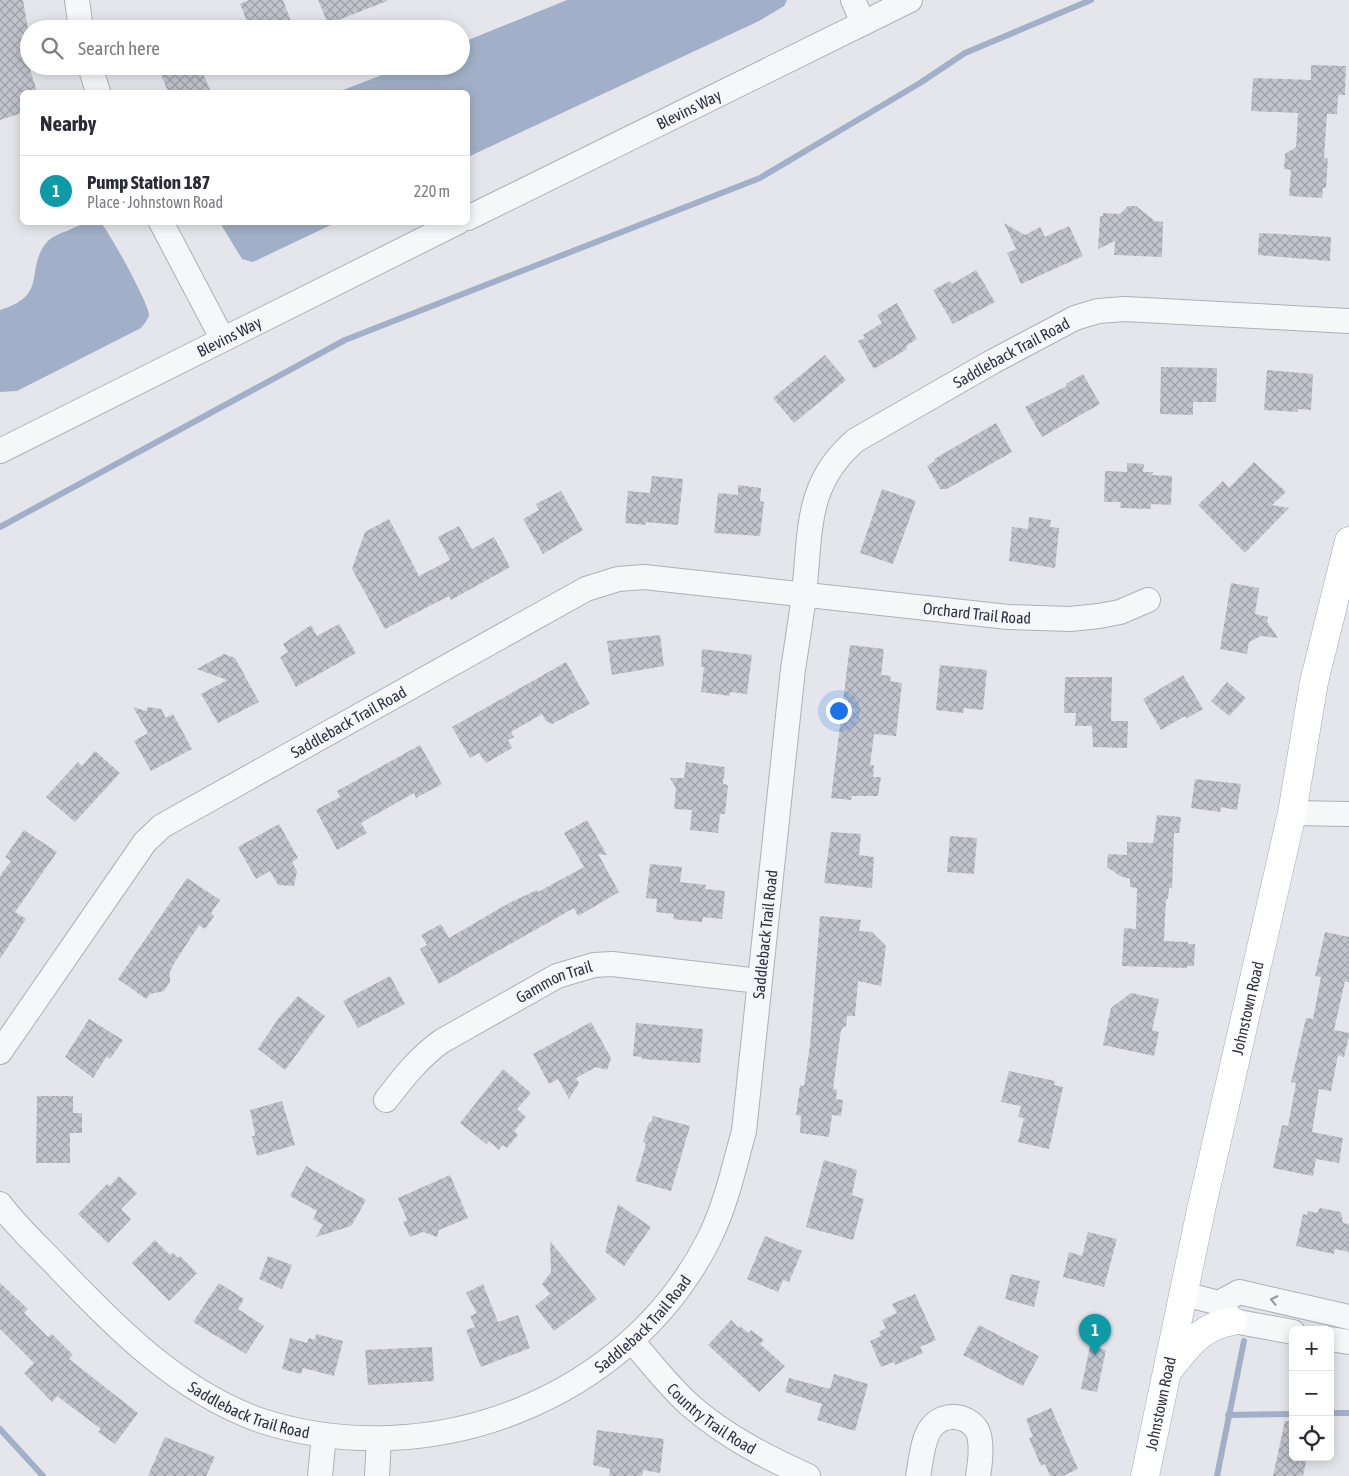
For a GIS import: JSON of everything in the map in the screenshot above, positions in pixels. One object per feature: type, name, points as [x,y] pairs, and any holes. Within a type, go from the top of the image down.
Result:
[{"type":"main road","name":"Johnstown Road","points":[[1145,1476],[1292,813],[1314,682],[1349,541]]},
{"type":"main road","points":[[1168,1371],[1195,1339],[1215,1324],[1226,1312]]},
{"type":"street","points":[[77,0],[80,20]]},
{"type":"street","points":[[852,0],[864,23]]},
{"type":"street","name":"Blevins Way","points":[[470,217],[910,0]]},
{"type":"street","points":[[93,75],[97,90]]},
{"type":"street","points":[[163,225],[222,338]]},
{"type":"street","name":"Blevins Way","points":[[0,451],[222,338],[452,225]]},
{"type":"street","name":"Saddleback Trail Road","points":[[0,1204],[99,1310],[153,1360],[179,1379],[224,1404],[259,1420],[295,1430],[324,1435],[379,1440],[418,1439],[464,1431],[538,1406],[570,1389],[608,1362],[652,1323],[692,1268],[709,1239],[724,1205],[744,1131],[793,669],[804,594],[813,505],[823,479],[848,447],[856,440],[992,362],[1075,318],[1098,311],[1125,309],[1349,321]]},
{"type":"street","name":"Saddleback Trail Road","points":[[0,1052],[145,842],[162,826],[586,589],[618,579],[644,577],[804,594]]},
{"type":"street","name":"Orchard Trail Road","points":[[804,594],[1008,617],[1070,619],[1120,612],[1148,600]]},
{"type":"street","points":[[1292,813],[1349,814]]},
{"type":"street","name":"Gammon Trail","points":[[386,1100],[408,1071],[428,1051],[442,1041],[557,976],[577,969],[594,965],[634,965],[759,981]]},
{"type":"street","points":[[1226,1312],[1239,1292],[1349,1317]]},
{"type":"street","points":[[1184,1294],[1226,1312],[1289,1331]]},
{"type":"street","points":[[1334,1340],[1349,1342]]},
{"type":"street","name":"Country Trail Road","points":[[632,1341],[691,1406],[728,1435],[762,1455],[808,1476]]},
{"type":"street","points":[[918,1476],[931,1428],[945,1418],[956,1416],[969,1422],[977,1431],[980,1448],[978,1476]]},
{"type":"street","points":[[320,1476],[324,1435]]},
{"type":"street","points":[[377,1476],[379,1440]]},
{"type":"water","points":[[567,0],[787,0],[784,6],[759,21],[470,156],[470,90],[343,90],[382,75],[470,75],[470,39]]},
{"type":"water","points":[[102,225],[136,283],[148,309],[149,315],[147,320],[141,328],[17,391],[0,392],[0,310],[15,304],[25,297],[31,289],[40,252],[47,242],[56,235],[79,226]]},
{"type":"water","points":[[221,225],[331,225],[253,262],[242,259]]},
{"type":"building","points":[[0,0],[23,0],[27,20],[20,20],[20,75],[32,75],[36,90],[20,90],[20,114],[0,120]]},
{"type":"building","points":[[249,0],[283,0],[291,20],[246,20],[240,4]]},
{"type":"building","points":[[318,0],[387,0],[338,20],[326,20]]},
{"type":"building","points":[[1311,65],[1346,66],[1345,95],[1338,95],[1337,114],[1327,114],[1324,158],[1328,158],[1326,188],[1323,188],[1322,198],[1289,196],[1291,170],[1284,169],[1285,154],[1296,147],[1298,113],[1251,111],[1253,78],[1311,80]]},
{"type":"building","points":[[161,75],[204,75],[210,90],[167,90]]},
{"type":"building","points":[[1128,206],[1136,206],[1155,221],[1163,222],[1162,257],[1114,255],[1115,241],[1098,249],[1100,216],[1103,216],[1103,213],[1120,214]]},
{"type":"building","points":[[1004,223],[1025,235],[1040,227],[1045,237],[1069,226],[1083,256],[1021,284],[1007,253],[1016,249]]},
{"type":"building","points":[[1259,233],[1331,237],[1330,261],[1258,255]]},
{"type":"building","points":[[976,270],[995,302],[953,324],[933,290],[950,281],[952,284]]},
{"type":"building","points":[[897,303],[917,339],[906,346],[907,349],[874,369],[858,341],[865,338],[863,335],[882,323],[877,315]]},
{"type":"building","points":[[825,355],[846,380],[794,423],[773,398]]},
{"type":"building","points":[[1161,367],[1217,368],[1216,402],[1193,402],[1193,415],[1160,414]]},
{"type":"building","points":[[1267,370],[1313,374],[1311,410],[1298,409],[1298,412],[1264,410]]},
{"type":"building","points":[[1083,374],[1100,404],[1042,437],[1025,407],[1067,386],[1066,384]]},
{"type":"building","points":[[996,423],[1012,452],[947,489],[940,489],[927,466],[935,461],[934,459]]},
{"type":"building","points":[[1254,462],[1286,492],[1272,505],[1289,508],[1245,553],[1198,505],[1223,481],[1229,488]]},
{"type":"building","points":[[1127,463],[1144,464],[1143,472],[1153,472],[1152,475],[1172,476],[1171,505],[1151,504],[1151,509],[1120,508],[1121,502],[1104,502],[1105,471],[1127,472]]},
{"type":"building","points":[[652,476],[683,479],[678,525],[646,522],[645,525],[625,523],[628,491],[650,493]]},
{"type":"building","points":[[738,485],[761,488],[760,501],[764,502],[760,536],[714,533],[718,493],[738,495]]},
{"type":"building","points":[[882,489],[916,501],[893,564],[860,553]]},
{"type":"building","points":[[561,491],[583,530],[543,554],[523,519],[539,510],[536,504]]},
{"type":"building","points":[[1029,517],[1051,520],[1050,527],[1059,528],[1055,568],[1009,561],[1012,527],[1028,529]]},
{"type":"building","points":[[389,519],[419,576],[450,560],[438,537],[459,526],[472,549],[494,537],[510,567],[451,600],[449,596],[385,629],[352,569],[365,532]]},
{"type":"building","points":[[1231,583],[1259,588],[1255,614],[1268,617],[1267,622],[1278,638],[1261,636],[1249,642],[1247,654],[1220,649]]},
{"type":"building","points":[[339,624],[356,653],[296,687],[280,657],[288,652],[283,644],[311,625],[317,636]]},
{"type":"building","points":[[660,635],[664,666],[612,675],[607,641]]},
{"type":"building","points":[[850,645],[884,649],[881,675],[891,676],[890,681],[902,683],[896,736],[874,734],[870,765],[874,765],[873,777],[881,777],[878,796],[852,796],[851,800],[831,798]]},
{"type":"building","points":[[702,649],[752,655],[747,694],[730,692],[730,696],[701,692],[704,667],[701,667]]},
{"type":"building","points":[[224,654],[235,658],[259,702],[218,723],[201,694],[227,680],[197,669]]},
{"type":"building","points":[[566,662],[590,704],[552,724],[546,721],[542,714],[511,732],[514,737],[508,740],[512,748],[486,763],[479,753],[470,758],[452,727]]},
{"type":"building","points":[[940,665],[987,670],[983,710],[964,708],[963,713],[936,710]]},
{"type":"building","points":[[1183,675],[1203,709],[1187,718],[1185,716],[1161,730],[1143,699]]},
{"type":"building","points":[[1065,677],[1112,677],[1111,721],[1128,721],[1127,748],[1093,747],[1092,726],[1075,726],[1076,713],[1064,713]]},
{"type":"building","points":[[1227,682],[1246,698],[1229,716],[1211,701]]},
{"type":"building","points":[[133,707],[146,711],[148,707],[161,709],[166,718],[173,714],[192,749],[151,771],[134,741],[148,733]]},
{"type":"building","points":[[420,745],[442,784],[416,798],[414,793],[361,823],[367,833],[337,850],[316,810],[340,797],[337,791]]},
{"type":"building","points":[[95,751],[120,773],[75,822],[46,797],[78,762],[82,766]]},
{"type":"building","points":[[686,762],[725,767],[723,784],[728,785],[725,814],[720,814],[718,833],[690,830],[692,810],[674,809],[676,788],[670,778],[684,778]]},
{"type":"building","points":[[1195,779],[1241,784],[1237,810],[1221,807],[1220,812],[1191,808]]},
{"type":"building","points":[[1157,815],[1181,817],[1179,833],[1174,833],[1172,888],[1169,888],[1168,899],[1166,899],[1164,941],[1195,944],[1194,966],[1187,966],[1187,968],[1122,966],[1124,928],[1136,929],[1137,888],[1130,887],[1130,879],[1120,876],[1107,867],[1108,854],[1127,855],[1127,842],[1153,843]]},
{"type":"building","points":[[587,820],[607,855],[598,854],[619,892],[578,916],[574,908],[439,984],[420,949],[427,945],[421,935],[441,924],[449,938],[509,903],[537,890],[538,892],[584,867],[564,833]]},
{"type":"building","points":[[279,824],[298,858],[292,862],[297,871],[294,886],[278,885],[270,871],[256,879],[238,847]]},
{"type":"building","points":[[24,830],[57,852],[15,912],[26,919],[0,959],[0,876],[11,861],[5,857]]},
{"type":"building","points":[[831,832],[861,834],[859,855],[874,857],[872,888],[824,883]]},
{"type":"building","points":[[950,836],[977,838],[974,874],[947,872]]},
{"type":"building","points":[[650,864],[682,867],[680,882],[706,885],[705,889],[725,891],[722,919],[703,917],[702,922],[673,919],[674,914],[656,912],[657,899],[646,898]]},
{"type":"building","points":[[187,878],[220,900],[211,913],[214,916],[205,929],[199,925],[175,962],[170,971],[170,982],[164,991],[150,994],[146,999],[118,979]]},
{"type":"building","points":[[820,916],[861,920],[859,931],[872,932],[886,946],[881,986],[858,981],[855,1016],[847,1016],[846,1027],[844,1026],[841,1030],[833,1089],[837,1090],[836,1099],[843,1100],[841,1116],[832,1115],[829,1137],[800,1133],[801,1116],[796,1115],[800,1085],[804,1086],[810,1045]]},
{"type":"building","points":[[1325,932],[1349,937],[1349,982],[1345,981],[1334,1030],[1349,1033],[1349,1036],[1344,1057],[1338,1055],[1331,1091],[1319,1089],[1312,1132],[1343,1138],[1339,1163],[1316,1159],[1313,1176],[1273,1168],[1282,1125],[1288,1126],[1296,1083],[1291,1082],[1306,1018],[1313,1019],[1321,977],[1315,976]]},
{"type":"building","points":[[390,976],[405,1004],[358,1028],[343,1001]]},
{"type":"building","points":[[1131,993],[1159,999],[1152,1030],[1159,1032],[1154,1056],[1103,1045],[1111,1008]]},
{"type":"building","points":[[298,996],[325,1016],[285,1070],[258,1049],[278,1019]]},
{"type":"building","points":[[89,1019],[123,1040],[110,1059],[107,1056],[93,1078],[65,1057]]},
{"type":"building","points":[[591,1022],[611,1058],[607,1070],[596,1067],[576,1078],[579,1083],[569,1099],[558,1079],[549,1084],[533,1054]]},
{"type":"building","points":[[636,1023],[703,1029],[700,1063],[642,1059],[642,1057],[633,1056]]},
{"type":"building","points":[[503,1069],[531,1093],[517,1109],[526,1117],[514,1131],[518,1135],[507,1148],[503,1145],[499,1150],[489,1141],[486,1144],[460,1123]]},
{"type":"building","points":[[1009,1071],[1055,1081],[1054,1085],[1063,1087],[1049,1149],[1018,1142],[1024,1118],[1018,1117],[1021,1106],[1001,1102]]},
{"type":"building","points":[[37,1096],[73,1096],[73,1113],[82,1113],[82,1133],[70,1133],[70,1163],[36,1163]]},
{"type":"building","points":[[282,1101],[295,1145],[257,1156],[252,1136],[255,1136],[250,1110]]},
{"type":"building","points":[[653,1116],[690,1126],[671,1191],[635,1181],[646,1144],[643,1142],[649,1122],[651,1123]]},
{"type":"building","points":[[824,1160],[857,1170],[852,1195],[864,1199],[853,1240],[806,1227]]},
{"type":"building","points":[[306,1166],[366,1200],[351,1226],[316,1237],[323,1225],[313,1219],[317,1211],[290,1196]]},
{"type":"building","points":[[450,1175],[468,1218],[439,1230],[437,1237],[423,1232],[410,1237],[403,1222],[407,1220],[398,1198]]},
{"type":"building","points":[[119,1176],[137,1193],[121,1209],[131,1219],[108,1243],[78,1214],[107,1184],[110,1186]]},
{"type":"building","points":[[618,1204],[651,1227],[624,1266],[605,1252]]},
{"type":"building","points":[[1320,1208],[1341,1212],[1343,1223],[1349,1224],[1349,1252],[1335,1249],[1334,1254],[1296,1246],[1303,1214],[1307,1215],[1308,1211],[1317,1213]]},
{"type":"building","points":[[1088,1232],[1117,1239],[1104,1287],[1063,1277],[1069,1252],[1082,1256]]},
{"type":"building","points":[[765,1236],[802,1251],[789,1282],[783,1280],[778,1292],[747,1279]]},
{"type":"building","points":[[155,1240],[170,1255],[173,1253],[178,1258],[180,1256],[197,1273],[169,1301],[132,1263]]},
{"type":"building","points":[[550,1241],[597,1299],[554,1331],[535,1306],[550,1294],[542,1284],[551,1272]]},
{"type":"building","points":[[268,1256],[292,1265],[282,1289],[259,1279]]},
{"type":"building","points":[[1011,1274],[1040,1281],[1034,1307],[1005,1299]]},
{"type":"building","points":[[0,1283],[28,1309],[24,1313],[48,1337],[52,1334],[73,1355],[69,1359],[138,1413],[115,1444],[98,1432],[101,1429],[57,1396],[52,1402],[24,1373],[34,1363],[0,1329]]},
{"type":"building","points":[[219,1283],[244,1299],[238,1309],[264,1326],[246,1354],[193,1322]]},
{"type":"building","points":[[483,1284],[498,1322],[518,1315],[530,1348],[481,1367],[466,1330],[475,1327],[470,1316],[477,1313],[466,1293]]},
{"type":"building","points":[[915,1294],[936,1340],[920,1347],[923,1353],[895,1365],[894,1362],[881,1367],[870,1341],[881,1336],[879,1332],[886,1328],[882,1320],[897,1313],[892,1304]]},
{"type":"building","points":[[731,1320],[739,1328],[740,1326],[748,1333],[751,1330],[764,1340],[760,1344],[785,1366],[759,1392],[708,1345]]},
{"type":"building","points":[[979,1325],[1039,1356],[1023,1386],[963,1355]]},
{"type":"building","points":[[316,1334],[343,1341],[334,1376],[303,1368],[301,1374],[282,1369],[290,1338],[307,1343],[309,1338],[315,1340]]},
{"type":"building","points":[[1090,1346],[1106,1350],[1097,1392],[1081,1389]]},
{"type":"building","points":[[432,1347],[434,1381],[368,1385],[365,1350]]},
{"type":"building","points":[[834,1374],[868,1384],[855,1431],[817,1420],[822,1404],[785,1392],[789,1378],[830,1389]]},
{"type":"building","points":[[1051,1408],[1078,1469],[1063,1476],[1050,1476],[1045,1464],[1041,1466],[1029,1438],[1033,1437],[1026,1419]]},
{"type":"building","points":[[1285,1421],[1289,1421],[1289,1461],[1306,1461],[1303,1476],[1273,1476]]},
{"type":"building","points":[[597,1430],[664,1439],[660,1473],[643,1470],[642,1476],[609,1476],[610,1469],[593,1465]]},
{"type":"building","points":[[165,1437],[215,1457],[206,1476],[148,1476]]},
{"type":"waterway","points":[[0,527],[345,340],[760,178],[920,83],[965,53],[1091,0]]},
{"type":"waterway","points":[[1217,1476],[1244,1341]]},
{"type":"waterway","points":[[1334,1413],[1349,1413]]},
{"type":"waterway","points":[[1228,1415],[1289,1414]]},
{"type":"waterway","points":[[0,1429],[43,1476]]},
{"type":"place","name":"Pump Station 187","points":[[1095,1355]]}]
